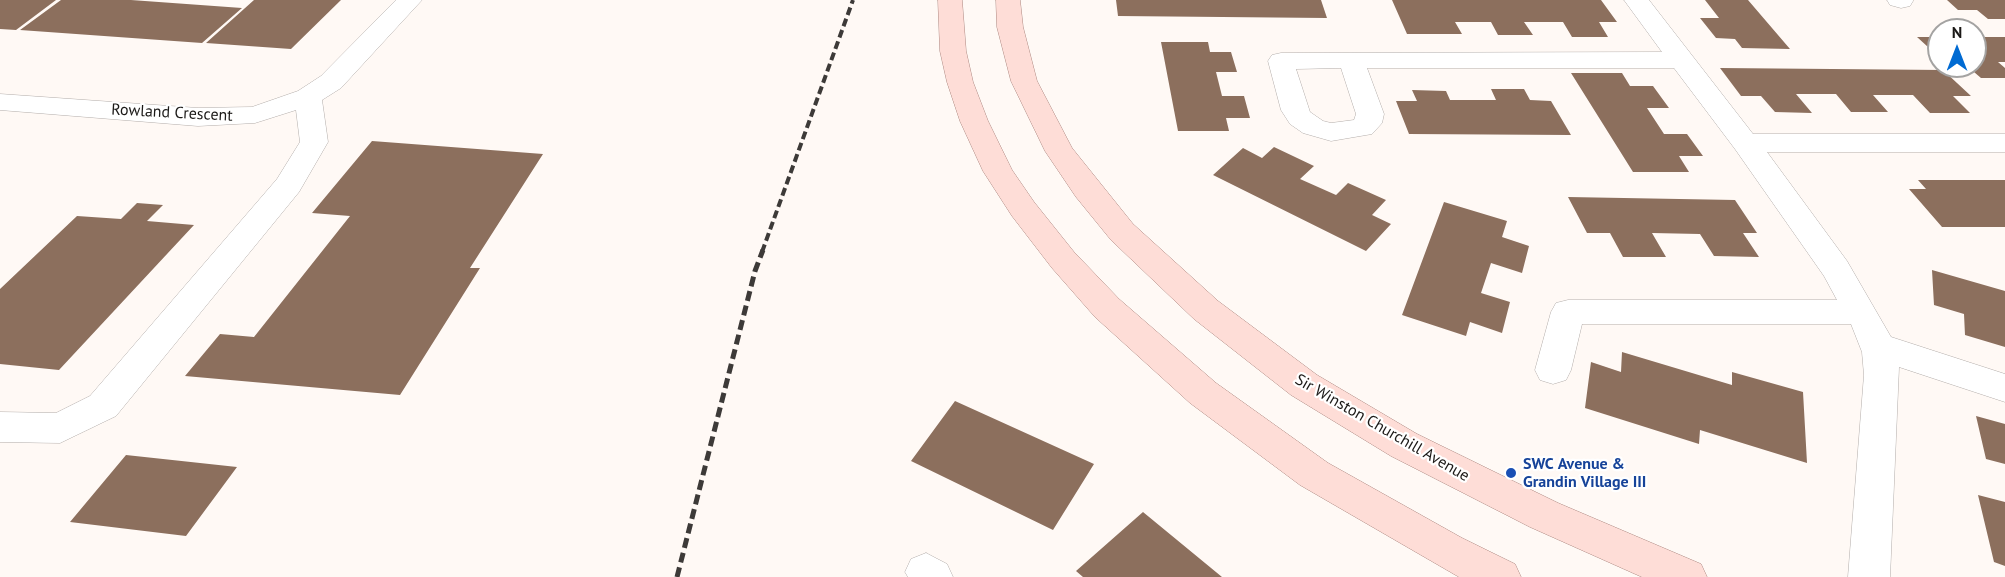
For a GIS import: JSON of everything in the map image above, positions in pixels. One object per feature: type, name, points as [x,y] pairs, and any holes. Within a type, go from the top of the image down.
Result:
[{"type":"main road","points":[[950,0],[953,51],[960,82],[974,121],[998,171],[1029,218],[1063,260],[1107,308],[1203,393],[1314,474],[1428,540],[1500,577]]},
{"type":"main road","name":"Sir Winston Churchill Avenue","points":[[1008,0],[1010,27],[1024,81],[1059,151],[1087,190],[1122,232],[1206,310],[1304,385],[1404,445],[1544,515],[1686,577]]},
{"type":"street","name":"Rowland Crescent","points":[[0,102],[226,118],[255,116],[309,97],[331,82],[350,65],[410,0]]},
{"type":"street","points":[[1636,0],[1745,143],[1836,269],[1861,312],[1877,346],[1882,375],[1869,577]]},
{"type":"street","points":[[1351,60],[1681,60]]},
{"type":"street","points":[[0,428],[60,428],[103,406],[288,185],[314,142],[309,97]]},
{"type":"street","points":[[1745,143],[2005,143]]},
{"type":"street","points":[[1553,370],[1568,312],[1861,312]]},
{"type":"street","points":[[1877,346],[2005,388]]},
{"type":"building","points":[[0,0],[56,0],[16,30],[0,29]]},
{"type":"building","points":[[61,0],[131,0],[242,8],[202,43],[20,30]]},
{"type":"building","points":[[254,0],[341,0],[291,49],[206,43]]},
{"type":"building","points":[[1116,0],[1321,0],[1327,18],[1118,16]]},
{"type":"building","points":[[1392,0],[1601,0],[1617,22],[1599,22],[1608,37],[1572,37],[1563,22],[1524,22],[1533,35],[1498,35],[1491,22],[1455,22],[1462,34],[1407,34]]},
{"type":"building","points":[[1705,0],[1748,0],[1790,49],[1742,48],[1735,39],[1716,38],[1700,18],[1719,18]]},
{"type":"building","points":[[1947,0],[2005,0],[2005,19],[1988,19],[1977,10],[1958,10]]},
{"type":"building","points":[[1917,37],[1927,37],[1927,46]]},
{"type":"building","points":[[1987,37],[2005,37],[2005,62],[1998,62],[2005,68],[2005,78],[1987,78]]},
{"type":"building","points":[[1161,42],[1208,42],[1210,52],[1231,52],[1237,72],[1216,72],[1222,96],[1244,96],[1250,118],[1226,118],[1229,131],[1178,131]]},
{"type":"building","points":[[1720,68],[1927,70],[1927,78],[1952,78],[1971,96],[1953,96],[1970,113],[1930,113],[1913,95],[1873,95],[1888,112],[1851,112],[1836,94],[1796,94],[1812,113],[1775,112],[1761,96],[1741,96]]},
{"type":"building","points":[[1571,73],[1622,73],[1630,86],[1653,86],[1669,108],[1647,108],[1664,134],[1687,134],[1703,156],[1679,156],[1689,172],[1633,172]]},
{"type":"building","points":[[1491,89],[1524,89],[1530,100],[1551,101],[1571,135],[1409,134],[1396,101],[1417,101],[1412,90],[1446,91],[1450,100],[1496,100]]},
{"type":"building","points":[[372,141],[543,154],[470,268],[480,268],[400,395],[185,376],[220,334],[254,337],[350,216],[312,213]]},
{"type":"building","points":[[1274,147],[1314,166],[1300,179],[1336,195],[1348,183],[1386,200],[1372,215],[1391,224],[1366,251],[1213,175],[1243,148],[1262,158]]},
{"type":"building","points":[[1918,180],[2005,180],[2005,227],[1942,227],[1909,189],[1926,189]]},
{"type":"building","points":[[1568,197],[1735,200],[1757,233],[1743,233],[1759,257],[1714,256],[1700,234],[1652,233],[1666,257],[1623,257],[1610,233],[1587,233]]},
{"type":"building","points":[[1444,202],[1507,221],[1502,237],[1529,246],[1522,273],[1491,263],[1481,293],[1510,302],[1502,333],[1470,322],[1466,336],[1402,315]]},
{"type":"building","points":[[137,203],[163,205],[147,221],[194,225],[59,370],[0,364],[0,289],[77,216],[121,219]]},
{"type":"building","points":[[1932,270],[2005,291],[2005,347],[1965,335],[1964,314],[1934,305]]},
{"type":"building","points":[[1622,352],[1732,385],[1732,372],[1803,392],[1807,463],[1700,430],[1699,444],[1585,408],[1591,362],[1621,372]]},
{"type":"building","points":[[955,401],[1094,464],[1053,530],[911,461]]},
{"type":"building","points":[[1976,416],[2005,424],[2005,464],[1986,459]]},
{"type":"building","points":[[126,455],[237,467],[186,536],[70,522]]},
{"type":"building","points":[[1978,495],[2005,502],[2005,566],[1994,562]]},
{"type":"building","points":[[1143,512],[1222,577],[1083,577],[1076,571]]},
{"type":"railway","points":[[762,252],[853,0]]},
{"type":"railway","points":[[677,577],[755,271],[763,250]]},
{"type":"place","name":"SWC Avenue & Grandin Village III","points":[[1511,473]]}]
